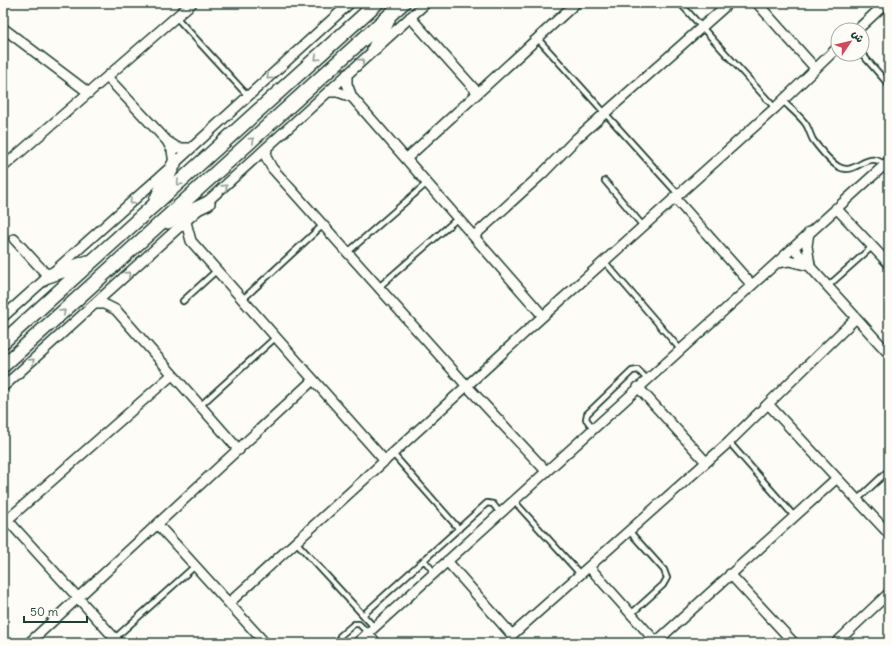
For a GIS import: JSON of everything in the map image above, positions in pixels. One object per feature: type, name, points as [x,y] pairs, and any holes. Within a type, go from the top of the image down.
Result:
[{"type":"main road","points":[[3,342],[377,3]]},
{"type":"main road","points":[[3,366],[403,3]]},
{"type":"main road","points":[[374,49],[392,13]]},
{"type":"main road","points":[[153,207],[174,164]]},
{"type":"main road","points":[[154,229],[208,202]]},
{"type":"main road","points":[[48,276],[94,260]]},
{"type":"main road","points":[[3,378],[15,355]]},
{"type":"street","points":[[3,167],[192,3]]},
{"type":"street","points":[[3,317],[174,164],[350,3]]},
{"type":"street","points":[[3,387],[426,3]]},
{"type":"street","points":[[406,159],[576,3]]},
{"type":"street","points":[[474,236],[605,114],[729,3]]},
{"type":"street","points":[[757,3],[815,68]]},
{"type":"street","points":[[866,22],[886,3]]},
{"type":"street","points":[[410,17],[478,93]]},
{"type":"street","points":[[3,28],[89,93]]},
{"type":"street","points":[[229,603],[393,454],[466,385],[783,101],[830,54]]},
{"type":"street","points":[[347,74],[347,84],[352,97],[543,316]]},
{"type":"street","points":[[107,76],[167,141],[178,148],[191,148]]},
{"type":"street","points":[[328,92],[338,92],[352,97]]},
{"type":"street","points":[[167,141],[173,155],[174,164]]},
{"type":"street","points":[[266,148],[266,157],[272,168],[466,385],[546,471]]},
{"type":"street","points":[[249,164],[263,165],[272,168]]},
{"type":"street","points":[[357,643],[809,232],[888,164]]},
{"type":"street","points":[[676,196],[752,284]]},
{"type":"street","points":[[836,208],[873,246],[886,253],[889,264]]},
{"type":"street","points":[[186,222],[190,241]]},
{"type":"street","points":[[809,232],[807,253],[810,266]]},
{"type":"street","points":[[173,233],[190,241],[385,461]]},
{"type":"street","points":[[14,239],[48,276]]},
{"type":"street","points":[[793,248],[889,354]]},
{"type":"street","points":[[775,263],[789,261],[810,266]]},
{"type":"street","points":[[112,288],[116,310]]},
{"type":"street","points":[[95,304],[104,304],[116,310],[239,450]]},
{"type":"street","points":[[512,635],[590,568],[728,442],[856,318]]},
{"type":"street","points":[[117,641],[5,518],[172,375]]},
{"type":"street","points":[[29,643],[313,380]]},
{"type":"street","points":[[638,387],[706,462]]},
{"type":"street","points":[[768,404],[889,534]]},
{"type":"street","points":[[590,568],[656,642],[837,478]]},
{"type":"street","points":[[158,524],[265,643]]},
{"type":"street","points":[[447,561],[519,643]]},
{"type":"street","points":[[730,574],[794,643]]},
{"type":"street","points":[[836,643],[889,593]]},
{"type":"street","points":[[371,630],[376,643]]},
{"type":"lane","points":[[680,3],[775,108]]},
{"type":"lane","points":[[176,17],[248,96]]},
{"type":"lane","points":[[538,39],[676,196]]},
{"type":"lane","points":[[869,62],[889,85]]},
{"type":"lane","points":[[783,101],[806,124],[813,140],[838,167],[848,168],[871,159],[888,164]]},
{"type":"lane","points":[[606,181],[643,226]]},
{"type":"lane","points":[[348,252],[427,183]]},
{"type":"lane","points":[[379,287],[458,218]]},
{"type":"lane","points":[[242,300],[323,225]]},
{"type":"lane","points":[[828,286],[873,246]]},
{"type":"lane","points":[[604,260],[680,349]]},
{"type":"lane","points":[[183,301],[216,271]]},
{"type":"lane","points":[[200,406],[275,338]]},
{"type":"lane","points":[[593,428],[586,419],[587,414],[632,371],[638,370],[647,379]]},
{"type":"lane","points":[[728,442],[794,516]]},
{"type":"lane","points":[[393,454],[459,529]]},
{"type":"lane","points":[[857,500],[889,470]]},
{"type":"lane","points":[[513,501],[581,575]]},
{"type":"lane","points":[[363,615],[487,503],[493,504],[500,513]]},
{"type":"lane","points":[[630,532],[664,570],[667,578],[663,585],[631,614]]},
{"type":"lane","points":[[296,542],[363,615],[371,630]]},
{"type":"lane","points":[[424,560],[434,572]]},
{"type":"lane","points":[[117,641],[195,566]]},
{"type":"lane","points":[[340,643],[340,636],[354,624],[360,624],[371,630]]}]
